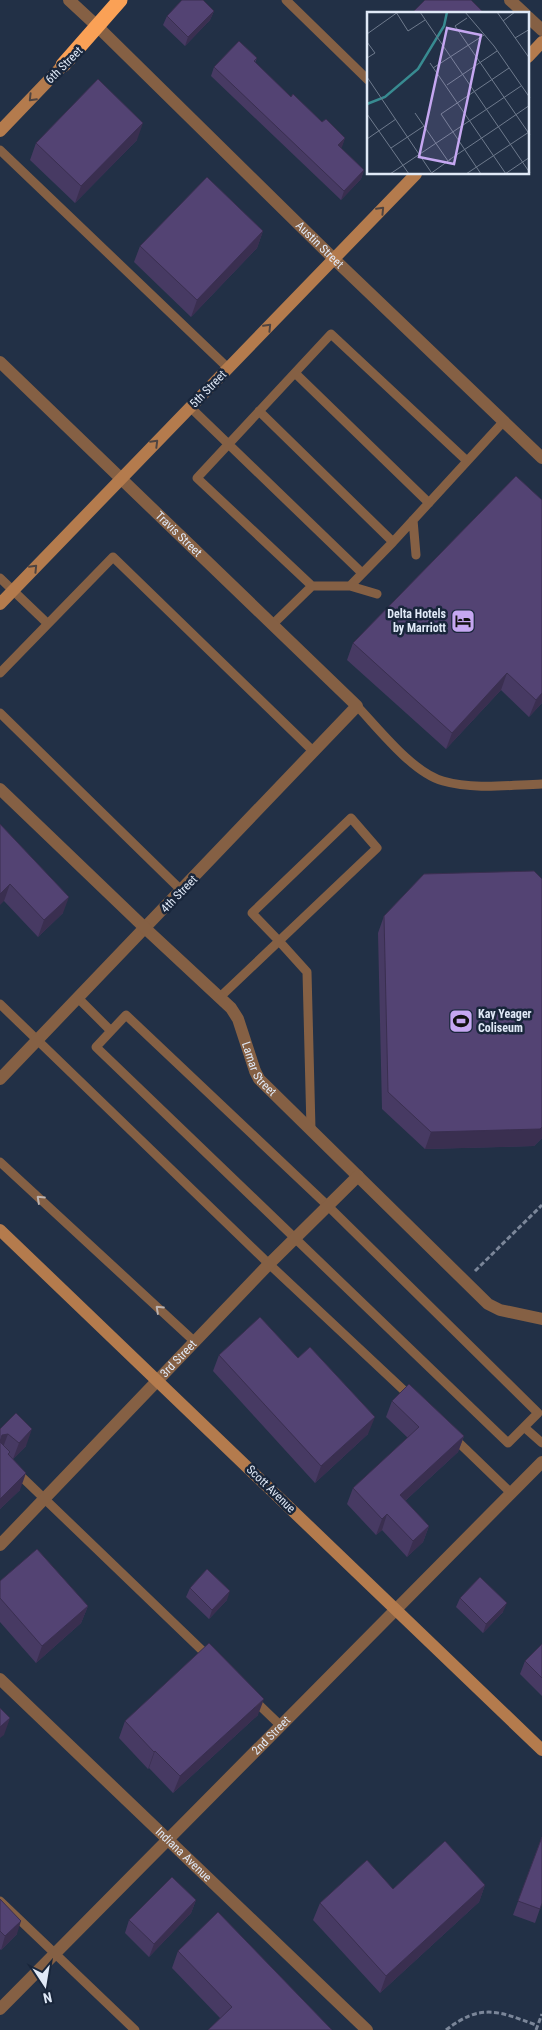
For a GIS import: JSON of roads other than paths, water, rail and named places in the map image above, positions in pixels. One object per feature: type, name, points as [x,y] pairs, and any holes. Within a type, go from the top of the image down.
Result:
[{"type":"highway","points":[[63,65],[99,28],[120,0]]},
{"type":"main road","points":[[99,28],[130,0]]},
{"type":"main road","points":[[530,55],[542,42]]},
{"type":"main road","name":"6th Street","points":[[0,131],[63,65]]},
{"type":"main road","name":"5th Street","points":[[0,604],[415,175]]},
{"type":"main road","name":"Scott Avenue","points":[[0,1230],[542,1750]]},
{"type":"street","name":"Austin Street","points":[[69,0],[334,259],[542,458]]},
{"type":"street","points":[[510,0],[522,12]]},
{"type":"street","points":[[530,19],[542,30]]},
{"type":"street","name":"Travis Street","points":[[0,362],[357,706]]},
{"type":"street","name":"4th Street","points":[[0,1079],[146,929],[357,706]]},
{"type":"street","name":"Lamar Street","points":[[0,789],[231,1008],[238,1019],[259,1079],[488,1304],[500,1310],[542,1319]]},
{"type":"street","name":"3rd Street","points":[[0,1545],[269,1264],[358,1176]]},
{"type":"street","name":"2nd Street","points":[[0,2009],[542,1462]]},
{"type":"street","name":"Indiana Avenue","points":[[0,1679],[367,2030]]},
{"type":"lane","points":[[286,0],[367,79]]},
{"type":"lane","points":[[0,150],[228,368]]},
{"type":"lane","points":[[378,594],[350,586],[312,586],[197,478],[331,334],[467,461]]},
{"type":"lane","points":[[295,373],[429,502]]},
{"type":"lane","points":[[190,407],[227,445],[362,573]]},
{"type":"lane","points":[[258,411],[392,542]]},
{"type":"lane","points":[[350,586],[504,421]]},
{"type":"lane","points":[[413,520],[416,555]]},
{"type":"lane","points":[[0,673],[112,557],[314,752]]},
{"type":"lane","points":[[0,578],[48,624]]},
{"type":"lane","points":[[273,624],[312,586]]},
{"type":"lane","points":[[357,706],[409,760],[425,773],[441,781],[461,785],[542,784]]},
{"type":"lane","points":[[0,713],[182,891]]},
{"type":"lane","points":[[220,997],[279,942],[377,848],[351,818],[252,914],[279,942],[307,972],[311,1129]]},
{"type":"lane","points":[[79,999],[111,1031]]},
{"type":"lane","points":[[0,1004],[269,1264],[418,1404]]},
{"type":"lane","points":[[126,1015],[328,1206],[538,1413],[508,1443],[96,1048],[126,1015]]},
{"type":"lane","points":[[0,1162],[195,1342]]},
{"type":"lane","points":[[524,1427],[542,1443]]},
{"type":"lane","points":[[446,1431],[511,1493]]},
{"type":"lane","points":[[0,1456],[216,1664]]},
{"type":"lane","points":[[245,1692],[280,1726]]},
{"type":"lane","points":[[0,1901],[135,2030]]},
{"type":"place","name":"Delta Hotels by Marriott","points":[[463,621]]},
{"type":"place","name":"Kay Yeager Coliseum","points":[[461,1021]]}]
